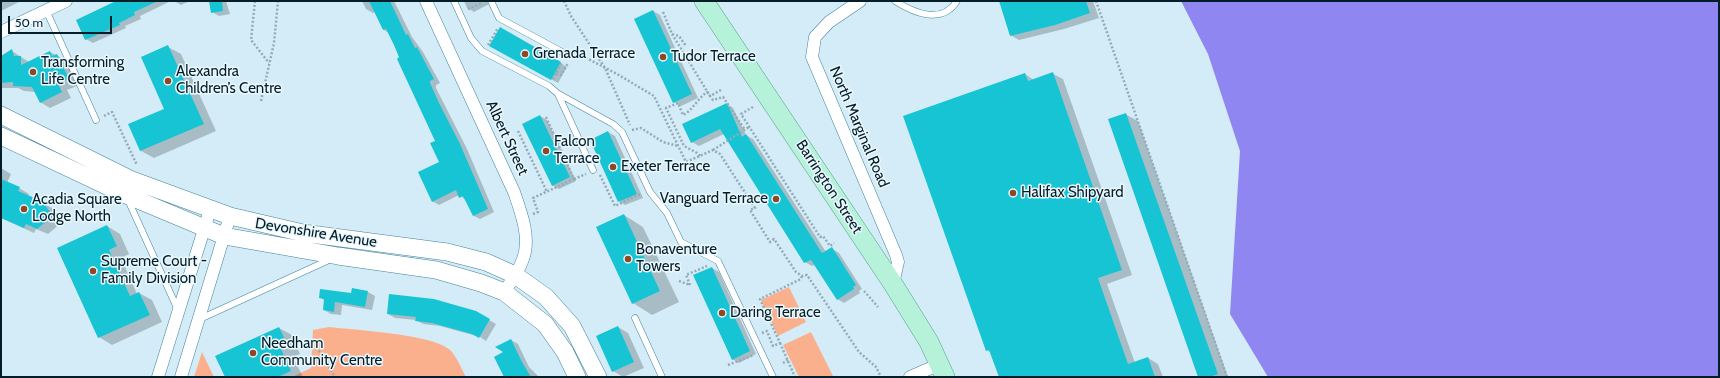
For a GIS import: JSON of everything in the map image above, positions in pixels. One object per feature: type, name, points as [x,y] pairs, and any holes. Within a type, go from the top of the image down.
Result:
[{"type":"main road","name":"Barrington Street","points":[[704,1],[893,284],[929,342],[942,370]]},
{"type":"street","points":[[1,32],[44,6],[66,1]]},
{"type":"street","name":"Albert Street","points":[[426,1],[514,192],[522,214],[526,241],[524,259],[504,292]]},
{"type":"street","name":"North Marginal Road","points":[[860,1],[829,22],[815,37],[812,57],[896,255],[898,262],[893,284]]},
{"type":"street","name":"Devonshire Avenue","points":[[1,115],[129,188],[205,229],[224,236],[338,256],[436,270],[481,283],[504,292],[545,324],[565,352],[577,377]]},
{"type":"street","name":"Devonshire Avenue","points":[[1,136],[129,188],[230,216],[304,233],[447,252],[486,262],[515,275],[546,298],[572,326],[598,377]]},
{"type":"street","points":[[158,377],[210,210]]},
{"type":"street","points":[[181,377],[200,319],[230,216]]},
{"type":"street","points":[[179,312],[200,319]]},
{"type":"street","points":[[910,377],[942,370]]},
{"type":"lane","points":[[454,1],[471,38],[482,51],[549,86],[557,93],[613,124],[622,132],[650,192],[668,213],[681,242],[718,260],[773,377]]},
{"type":"lane","points":[[491,1],[499,18],[567,51]]},
{"type":"lane","points":[[895,1],[908,10],[930,16],[941,14],[953,7],[957,1]]},
{"type":"lane","points":[[44,6],[96,120]]},
{"type":"lane","points":[[557,93],[593,170]]},
{"type":"lane","points":[[129,188],[179,312]]},
{"type":"lane","points":[[200,319],[338,256]]},
{"type":"lane","points":[[635,318],[662,377]]},
{"type":"path","points":[[255,1],[251,40],[270,63]]},
{"type":"path","points":[[261,101],[270,63],[278,1]]},
{"type":"path","points":[[564,1],[571,16],[605,68],[632,132],[641,128],[663,142],[678,146]]},
{"type":"path","points":[[1096,1],[1227,377]]},
{"type":"path","points":[[468,9],[480,3]]},
{"type":"path","points":[[663,12],[672,34],[707,92],[713,100],[723,97],[745,130]]},
{"type":"path","points":[[494,34],[499,26]]},
{"type":"path","points":[[672,34],[679,36],[686,46]]},
{"type":"path","points":[[567,51],[605,68],[654,96],[686,162],[713,150],[749,127]]},
{"type":"path","points":[[561,64],[556,74],[561,75],[563,72]]},
{"type":"path","points":[[710,96],[721,90]]},
{"type":"path","points":[[700,156],[684,146],[666,108],[678,103],[683,115],[687,114],[699,97],[707,92]]},
{"type":"path","points":[[753,107],[741,114],[820,237],[823,236],[830,246],[834,243]]},
{"type":"path","points":[[96,120],[112,112],[137,167],[129,188]]},
{"type":"path","points":[[518,131],[547,192]]},
{"type":"path","points":[[713,150],[720,154],[754,208],[750,210],[770,242],[774,239],[796,272],[802,276],[807,275],[859,352],[876,367],[881,377]]},
{"type":"path","points":[[538,212],[533,198],[574,179]]},
{"type":"path","points":[[615,206],[638,195]]},
{"type":"path","points":[[679,281],[690,285],[686,275],[698,270]]},
{"type":"path","points":[[795,377],[760,299],[801,279],[802,276]]},
{"type":"path","points":[[864,291],[878,307]]},
{"type":"path","points":[[767,331],[773,346],[780,343]]},
{"type":"path","points":[[304,345],[314,347],[326,357],[326,362],[335,377]]},
{"type":"path","points":[[728,366],[748,357]]},
{"type":"path","points":[[783,362],[788,360]]},
{"type":"shaded area","points":[[1181,1],[1719,1],[1719,377],[1268,377],[1230,314],[1240,151],[1208,54]]},
{"type":"shaded area","points":[[789,287],[806,322],[778,336],[761,300]]},
{"type":"shaded area","points":[[329,327],[411,336],[441,345],[450,350],[457,359],[466,377],[292,377],[311,368],[313,330]]},
{"type":"shaded area","points":[[811,332],[833,376],[799,377],[783,345]]},
{"type":"shaded area","points":[[202,352],[214,377],[194,377]]},
{"type":"building","points":[[116,1],[158,1],[134,12],[135,15],[119,23],[120,25],[85,40],[76,20]]},
{"type":"building","points":[[209,1],[222,1],[223,11],[211,13]]},
{"type":"building","points":[[369,1],[390,1],[406,35],[408,34],[415,48],[417,47],[434,79],[430,81],[430,83],[460,144],[488,209],[473,216],[463,196],[459,198],[456,190],[432,202],[418,172],[439,162],[430,143],[435,141],[397,59],[399,57],[394,45],[386,29],[383,30]]},
{"type":"building","points":[[999,1],[1086,1],[1090,13],[1055,25],[1010,36]]},
{"type":"building","name":"Tudor Terrace","points":[[653,10],[692,94],[673,103],[634,19]]},
{"type":"building","name":"Grenada Terrace","points":[[500,27],[561,62],[551,80],[489,46]]},
{"type":"building","name":"Alexandra Children’s Centre","points":[[168,45],[204,124],[140,151],[128,124],[164,109],[141,57]]},
{"type":"building","name":"Transforming Life Centre","points":[[12,49],[14,56],[21,56],[21,65],[50,51],[52,56],[57,54],[69,79],[58,84],[62,92],[40,103],[32,87],[13,86],[13,82],[1,83],[1,56]]},
{"type":"building","name":"Halifax Shipyard","points":[[1053,72],[1122,270],[1098,278],[1128,364],[1148,357],[1155,377],[999,377],[989,350],[986,351],[903,116],[1025,73],[1028,81]]},
{"type":"building","points":[[727,103],[742,137],[746,134],[822,253],[832,247],[856,285],[853,287],[854,289],[837,300],[811,260],[804,263],[720,129],[691,143],[682,124]]},
{"type":"building","points":[[1126,113],[1218,374],[1210,377],[1198,377],[1108,119]]},
{"type":"building","name":"Falcon Terrace","points":[[540,115],[570,177],[552,186],[522,124]]},
{"type":"building","name":"Exeter Terrace","points":[[608,131],[637,194],[618,202],[590,140]]},
{"type":"building","name":"Acadia Square Lodge North","points":[[1,179],[20,187],[18,191],[42,201],[53,216],[37,229],[26,224],[24,228],[1,218]]},
{"type":"building","name":"Bonaventure Towers","points":[[624,214],[660,291],[632,304],[596,227]]},
{"type":"building","name":"Supreme Court - Family Division","points":[[107,225],[117,246],[109,250],[130,296],[139,292],[150,315],[98,338],[57,248]]},
{"type":"building","name":"Daring Terrace","points":[[712,267],[750,351],[732,360],[693,275]]},
{"type":"building","points":[[352,288],[368,291],[365,307],[335,302],[334,312],[323,310],[324,299],[319,298],[320,289],[351,293]]},
{"type":"building","points":[[389,294],[434,299],[476,311],[490,319],[479,338],[472,334],[432,323],[415,321],[416,317],[387,314]]},
{"type":"building","points":[[618,326],[634,362],[612,372],[596,336]]},
{"type":"building","name":"Needham Community Centre","points":[[279,327],[288,346],[281,349],[291,371],[278,377],[225,377],[215,356]]},
{"type":"building","points":[[511,339],[531,377],[504,377],[494,357],[503,352],[495,347]]},
{"type":"place","name":"Grenada Terrace","points":[[525,54]]},
{"type":"place","name":"Tudor Terrace","points":[[663,57]]},
{"type":"place","name":"Transforming Life Centre","points":[[33,72]]},
{"type":"place","name":"Alexandra Children’s Centre","points":[[168,81]]},
{"type":"place","name":"Falcon Terrace","points":[[546,151]]},
{"type":"place","name":"Exeter Terrace","points":[[613,167]]},
{"type":"place","name":"Halifax Shipyard","points":[[1013,193]]},
{"type":"place","name":"Vanguard Terrace","points":[[776,199]]},
{"type":"place","name":"Acadia Square Lodge North","points":[[24,209]]},
{"type":"place","name":"Bonaventure Towers","points":[[628,259]]},
{"type":"place","name":"Supreme Court - Family Division","points":[[93,271]]},
{"type":"place","name":"Daring Terrace","points":[[722,313]]},
{"type":"place","name":"Needham Community Centre","points":[[253,353]]}]
